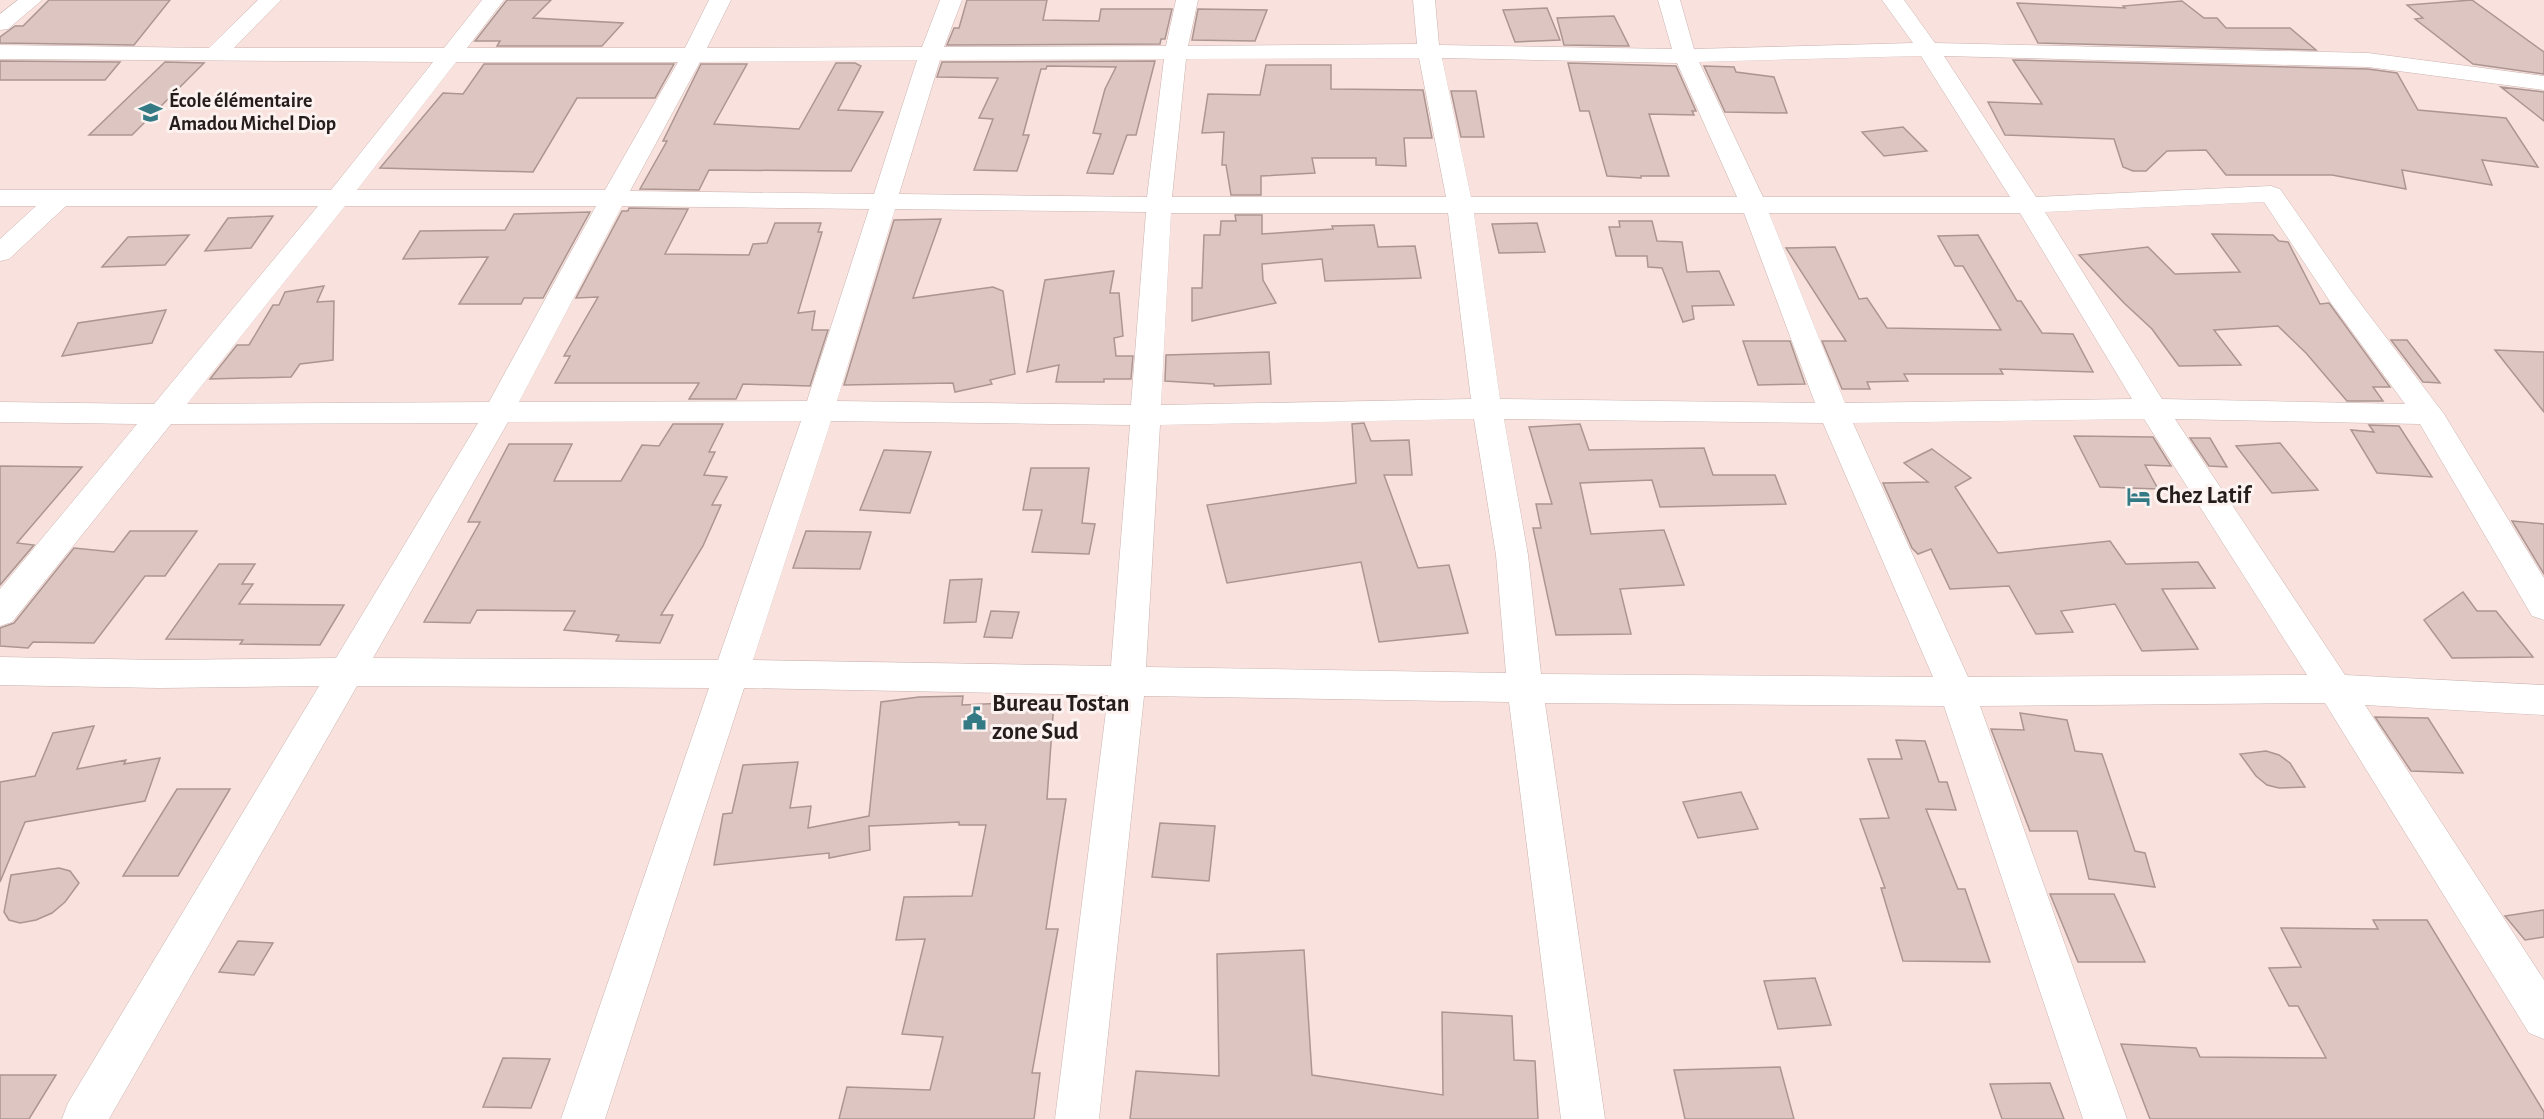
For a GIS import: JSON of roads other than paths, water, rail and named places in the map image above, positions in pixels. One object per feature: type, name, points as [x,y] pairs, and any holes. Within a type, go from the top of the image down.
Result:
[{"type":"street","points":[[0,24],[31,0]]},
{"type":"street","points":[[215,55],[270,0]]},
{"type":"street","points":[[0,613],[338,198],[449,53],[493,0]]},
{"type":"street","points":[[84,1119],[499,412],[613,198],[693,55],[720,0]]},
{"type":"street","points":[[583,1119],[819,411],[931,52],[951,0]]},
{"type":"street","points":[[1077,1119],[1128,679],[1159,205],[1176,51],[1186,0]]},
{"type":"street","points":[[1424,0],[1429,51],[1460,204],[1487,409],[1512,555],[1525,688],[1583,1119]]},
{"type":"street","points":[[1669,0],[1685,56],[1753,204],[1834,413],[1957,692],[2105,1119]]},
{"type":"street","points":[[1893,0],[1928,49],[2028,205],[2153,409],[2335,689],[2544,1018]]},
{"type":"street","points":[[0,52],[215,55],[449,53],[693,55],[1429,51],[1685,56],[1928,49],[2368,60],[2544,83]]},
{"type":"street","points":[[0,198],[613,198],[1159,205],[2028,205],[2271,194],[2341,297],[2429,414],[2544,607]]},
{"type":"street","points":[[0,253],[59,198]]},
{"type":"street","points":[[0,412],[164,414],[819,411],[1147,415],[1487,409],[1834,413],[2153,409],[2429,414]]},
{"type":"street","points":[[0,671],[160,674],[347,672],[730,674],[1128,679],[1525,688],[1957,692],[2335,689],[2544,700]]},
{"type":"place","name":"École élémentaire Amadou Michel Diop","points":[[151,113]]},
{"type":"place","name":"Chez Latif","points":[[2138,496]]},
{"type":"place","name":"Bureau Tostan zone Sud","points":[[974,718]]}]
